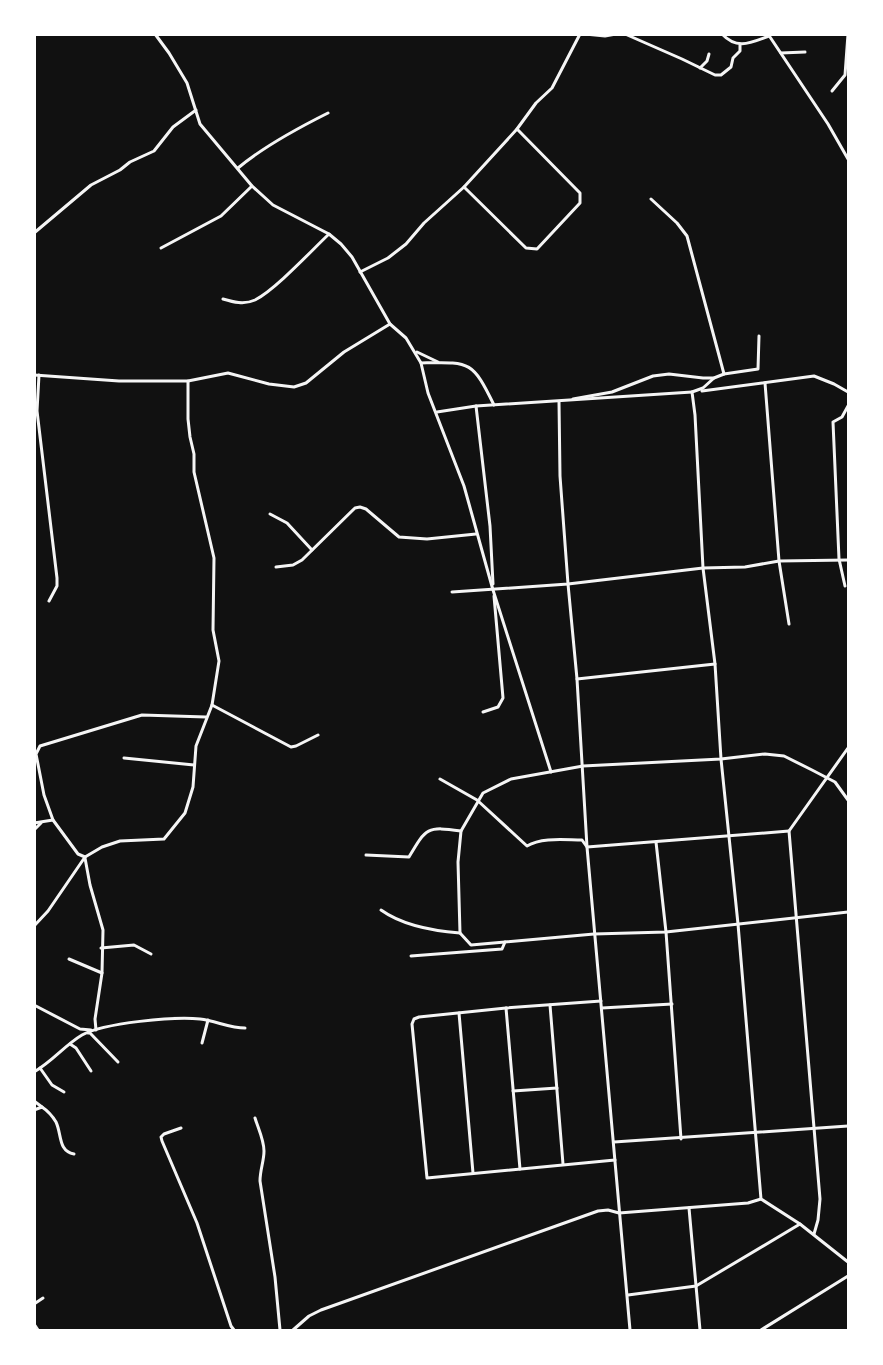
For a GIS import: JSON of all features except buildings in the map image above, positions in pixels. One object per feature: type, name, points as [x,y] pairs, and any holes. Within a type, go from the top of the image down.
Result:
[{"type":"street","points":[[155,34],[169,52],[187,83],[200,124],[252,186],[285,213],[329,234],[347,251],[390,324],[406,338],[415,351],[421,363],[428,393],[464,486],[493,590],[551,772]]},
{"type":"street","points":[[360,272],[388,258],[406,244],[424,223],[464,187],[517,129],[536,103],[552,88],[580,34]]},
{"type":"street","points":[[585,34],[606,36],[616,34]]},
{"type":"street","points":[[625,34],[715,75],[720,75],[724,70],[731,68],[733,58],[740,51],[740,45]]},
{"type":"street","points":[[722,34],[732,43],[740,45],[769,35],[849,159]]},
{"type":"street","points":[[832,91],[845,75],[848,34]]},
{"type":"street","points":[[781,53],[804,52]]},
{"type":"street","points":[[700,68],[707,61],[709,54]]},
{"type":"street","points":[[34,233],[91,185],[120,170],[130,162],[154,152],[173,126],[196,110]]},
{"type":"street","points":[[238,168],[254,155],[301,126],[328,113]]},
{"type":"street","points":[[464,187],[526,248],[531,250],[537,249],[580,203],[580,193],[517,129]]},
{"type":"street","points":[[161,248],[221,216],[252,186]]},
{"type":"street","points":[[651,200],[677,223],[687,236],[724,374]]},
{"type":"street","points":[[223,300],[237,303],[254,300],[269,290],[329,234]]},
{"type":"street","points":[[49,601],[57,586],[57,578],[38,422],[37,375],[119,381],[188,381],[228,373],[269,384],[294,387],[306,383],[344,352],[390,324]]},
{"type":"street","points":[[692,392],[703,388],[714,378],[724,374],[758,369],[759,336]]},
{"type":"street","points":[[415,351],[438,363]]},
{"type":"street","points":[[421,363],[461,363],[471,367],[479,375],[494,405]]},
{"type":"street","points":[[559,402],[601,395],[653,376],[669,374],[714,378]]},
{"type":"street","points":[[437,412],[476,406],[692,392],[814,376],[849,392]]},
{"type":"street","points":[[34,926],[48,911],[85,857],[102,847],[120,841],[164,839],[185,813],[193,787],[196,746],[212,705],[219,661],[213,630],[214,558],[196,486],[194,454],[190,437],[188,381]]},
{"type":"street","points":[[765,383],[779,561],[789,624]]},
{"type":"street","points":[[692,392],[703,568],[715,664],[721,759],[738,924],[761,1199]]},
{"type":"street","points":[[559,402],[560,476],[567,584],[577,679],[587,847],[630,1330]]},
{"type":"street","points":[[476,406],[490,526],[493,590],[503,698],[498,707],[483,712]]},
{"type":"street","points":[[845,586],[839,559],[833,422],[842,417],[849,406]]},
{"type":"street","points":[[276,567],[302,560],[355,508],[360,507],[366,509],[399,537],[427,539],[476,534]]},
{"type":"street","points":[[270,514],[287,523],[312,550]]},
{"type":"street","points":[[452,592],[567,584],[703,568],[745,567],[779,561],[849,560]]},
{"type":"street","points":[[577,679],[715,664]]},
{"type":"street","points":[[212,705],[291,747],[318,735]]},
{"type":"street","points":[[85,857],[78,854],[52,820],[38,773],[36,754],[40,746],[142,715],[207,717]]},
{"type":"street","points":[[814,1234],[820,1199],[789,831],[849,748]]},
{"type":"street","points":[[849,800],[835,782],[784,756],[765,754],[721,759],[583,766],[529,774],[511,779],[483,793],[477,800],[460,831],[459,862],[460,933],[471,945],[594,934],[666,932],[849,912]]},
{"type":"street","points":[[124,758],[194,765]]},
{"type":"street","points":[[441,779],[477,800],[527,846],[531,843],[582,840],[587,847]]},
{"type":"street","points":[[34,823],[52,820]]},
{"type":"street","points":[[34,830],[41,823]]},
{"type":"street","points":[[366,855],[409,857],[422,835],[437,828],[460,831]]},
{"type":"street","points":[[587,847],[789,831]]},
{"type":"street","points":[[656,842],[666,932],[681,1139]]},
{"type":"street","points":[[85,857],[102,930],[102,973],[95,1019],[96,1030]]},
{"type":"street","points":[[381,910],[392,918],[446,932],[460,933]]},
{"type":"street","points":[[411,956],[502,949],[505,942]]},
{"type":"street","points":[[101,948],[134,945],[151,954]]},
{"type":"street","points":[[69,959],[102,973]]},
{"type":"street","points":[[601,1001],[419,1017],[414,1019],[412,1024],[427,1178],[615,1160]]},
{"type":"street","points":[[602,1008],[672,1004]]},
{"type":"street","points":[[34,1005],[80,1029],[96,1030]]},
{"type":"street","points":[[550,1005],[564,1165]]},
{"type":"street","points":[[506,1008],[520,1169]]},
{"type":"street","points":[[459,1013],[473,1173]]},
{"type":"street","points":[[34,1072],[50,1063],[84,1034],[143,1020],[197,1018],[235,1028],[245,1028]]},
{"type":"street","points":[[202,1043],[208,1020]]},
{"type":"street","points":[[84,1034],[90,1033],[118,1062]]},
{"type":"street","points":[[70,1044],[76,1048],[91,1071]]},
{"type":"street","points":[[40,1068],[52,1085],[64,1092]]},
{"type":"street","points":[[513,1091],[557,1088]]},
{"type":"street","points":[[34,1101],[56,1122],[63,1148],[68,1153],[74,1154]]},
{"type":"street","points":[[34,1110],[42,1107]]},
{"type":"street","points":[[255,1118],[264,1147],[260,1181],[274,1269],[280,1330]]},
{"type":"street","points":[[614,1142],[849,1126]]},
{"type":"street","points":[[181,1128],[164,1134],[161,1137],[162,1141],[197,1223],[234,1330]]},
{"type":"street","points":[[293,1330],[309,1316],[321,1310],[598,1211],[608,1210],[619,1213],[689,1208],[748,1203],[761,1199],[814,1234],[849,1262]]},
{"type":"street","points":[[689,1208],[700,1330]]},
{"type":"street","points":[[628,1295],[696,1286],[800,1224]]},
{"type":"street","points":[[761,1330],[849,1276]]},
{"type":"street","points":[[34,1304],[43,1298]]},
{"type":"street","points":[[34,1324],[38,1330]]}]
